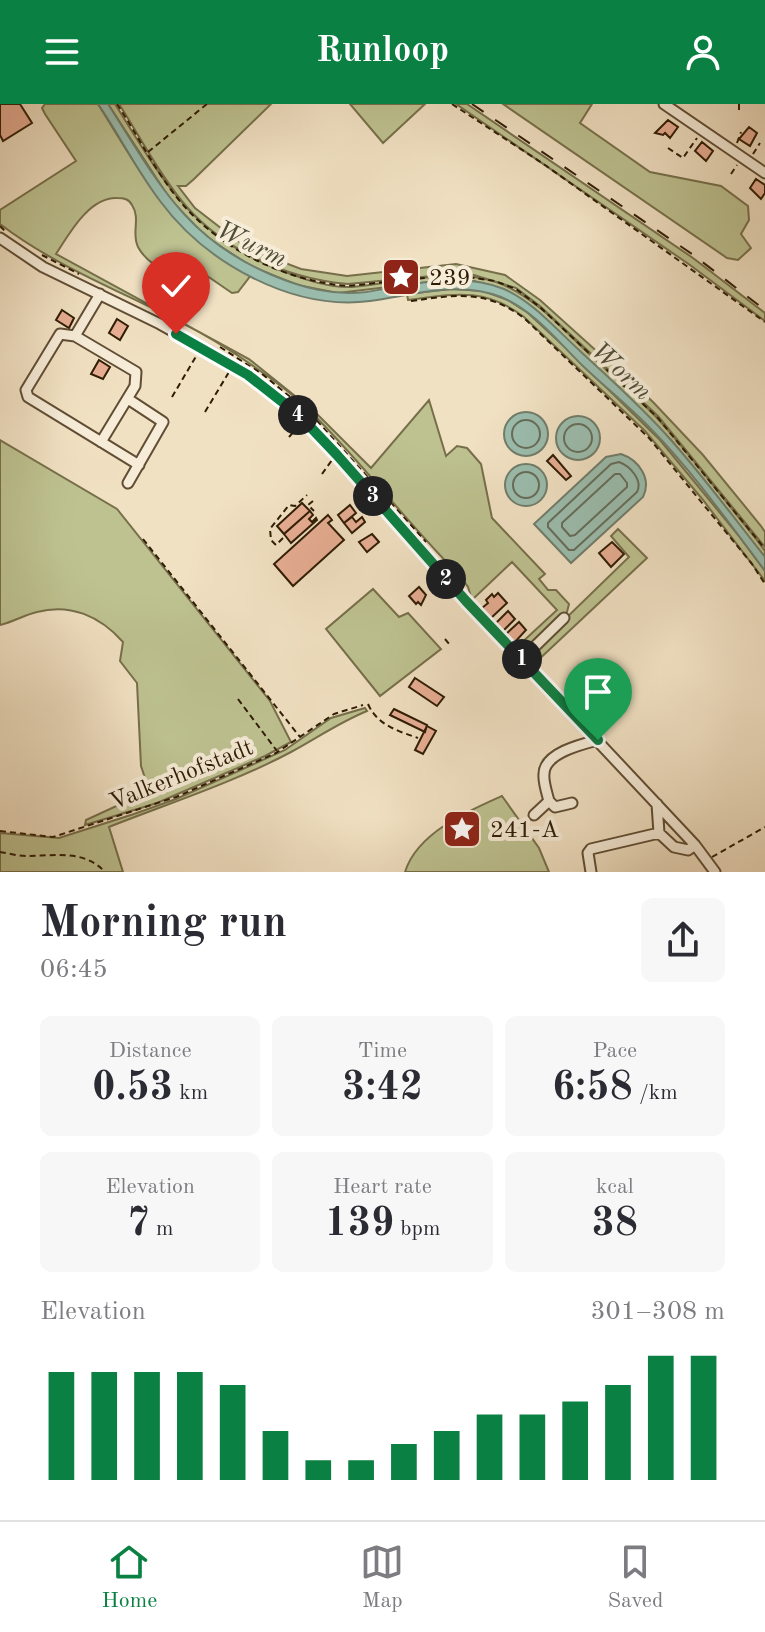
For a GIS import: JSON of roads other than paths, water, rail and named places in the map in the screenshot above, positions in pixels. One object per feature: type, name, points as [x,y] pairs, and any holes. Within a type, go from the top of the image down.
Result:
[{"type":"street","points":[[664,104],[765,173]]},
{"type":"street","points":[[0,239],[43,267],[202,347],[269,390],[337,455],[481,616],[695,845],[715,872]]},
{"type":"street","points":[[75,336],[100,294]]},
{"type":"street","points":[[101,442],[128,399],[137,380],[136,372],[75,336],[60,334],[26,390],[28,397],[101,442],[139,465]]},
{"type":"street","points":[[128,399],[163,422],[128,483]]},
{"type":"street","points":[[522,659],[564,618]]},
{"type":"street","points":[[572,803],[555,807],[549,801],[543,773],[546,765],[568,747],[598,740]]},
{"type":"street","points":[[534,815],[549,801]]},
{"type":"street","points":[[657,804],[659,833],[677,848],[688,850],[695,845]]},
{"type":"street","points":[[591,872],[588,853],[591,849],[659,833]]},
{"type":"water","points":[[98,104],[108,104],[158,182],[194,225],[242,260],[272,275],[307,287],[342,293],[436,281],[471,281],[504,289],[525,301],[626,393],[670,439],[765,557],[765,571],[666,445],[525,310],[485,292],[453,289],[370,301],[340,302],[281,290],[253,278],[226,263],[179,224],[152,190]]},
{"type":"water","points":[[526,412],[542,418],[548,434],[542,450],[526,456],[510,450],[504,434],[510,418]]},
{"type":"water","points":[[578,416],[594,422],[600,438],[594,454],[578,460],[562,454],[556,438],[562,422]]},
{"type":"water","points":[[621,454],[642,471],[646,484],[643,497],[571,563],[534,524],[606,457]]},
{"type":"water","points":[[526,464],[541,470],[547,485],[541,500],[526,506],[511,500],[505,485],[511,470]]},
{"type":"railway","points":[[472,104],[692,254],[765,310]]},
{"type":"place","name":"239","points":[[401,277]]},
{"type":"place","name":"241-A","points":[[462,829]]},
{"type":"water label","name":"Wurm","points":[[252,243]]},
{"type":"water label","name":"Worm","points":[[622,370]]}]
